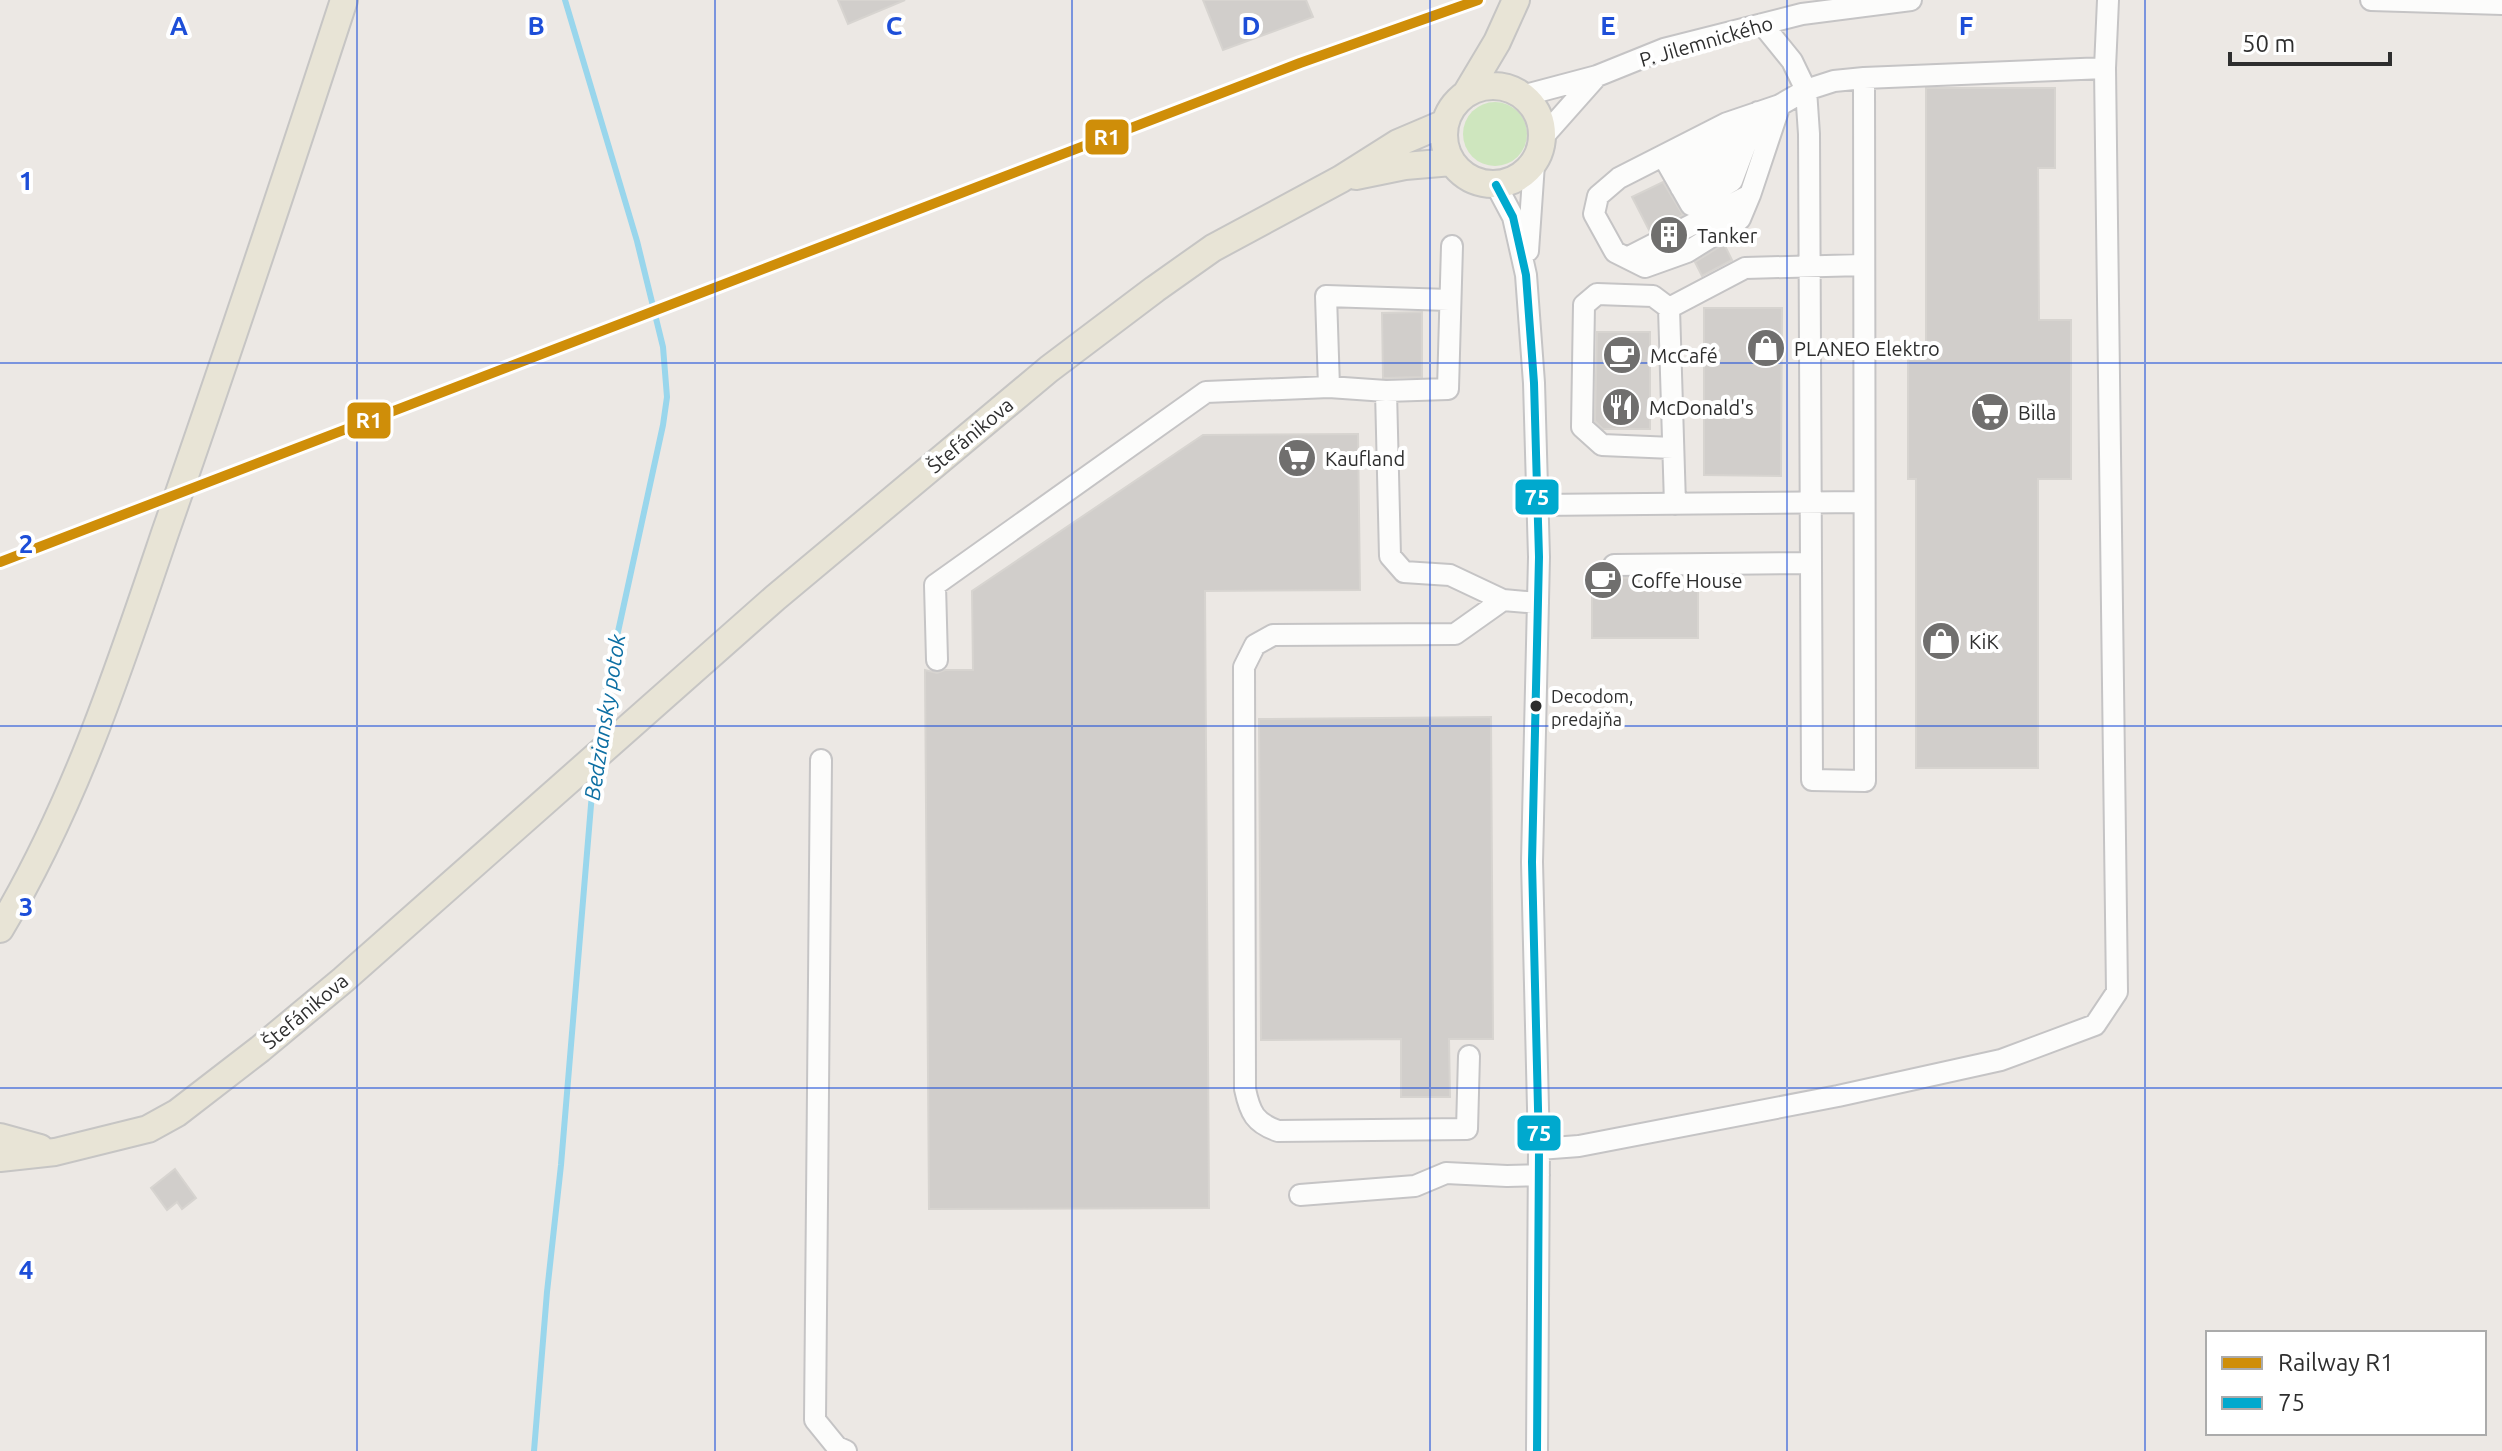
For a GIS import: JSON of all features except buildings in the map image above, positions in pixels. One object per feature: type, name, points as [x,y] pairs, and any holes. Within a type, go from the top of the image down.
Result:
[{"type":"main road","points":[[0,929],[26,886],[77,778],[120,666],[225,362],[344,0]]},
{"type":"main road","points":[[1466,94],[1480,87],[1514,92],[1532,105],[1539,118],[1542,138],[1540,152],[1534,164],[1515,180],[1496,185],[1471,179],[1452,162],[1444,139],[1445,123],[1453,107],[1466,94],[1497,42],[1516,0]]},
{"type":"main road","points":[[1497,42],[1514,92]]},
{"type":"main road","points":[[1341,179],[1398,143],[1445,123]]},
{"type":"main road","points":[[1341,179],[1405,166],[1452,162]]},
{"type":"main road","name":"Štefánikova","points":[[0,1158],[55,1152],[148,1129],[177,1113],[343,980],[775,598],[1049,369],[1213,248],[1341,179]]},
{"type":"main road","points":[[0,1137],[55,1152]]},
{"type":"street","name":"P. Jilemnického","points":[[1514,92],[1597,76],[1664,49],[1802,14],[1911,0]]},
{"type":"street","points":[[1539,1149],[1579,1146],[1670,1129],[2001,1060],[2095,1025],[2117,992],[2105,68],[2108,0]]},
{"type":"street","points":[[2371,0],[2502,4]]},
{"type":"street","points":[[1762,24],[1792,61],[1806,90],[1809,134],[1812,780],[1865,781],[1864,78]]},
{"type":"street","points":[[1780,105],[1740,219],[1687,252],[1645,267],[1615,252],[1594,214],[1598,196],[1619,178],[1672,172],[1727,123],[1755,120],[1780,105],[1806,90],[1834,81],[1864,78],[2105,68]]},
{"type":"street","name":"P. Jilemnického","points":[[1542,138],[1597,76]]},
{"type":"street","points":[[1672,172],[1691,205],[1732,181],[1755,120]]},
{"type":"street","points":[[1534,164],[1526,275],[1534,383],[1538,603],[1532,862],[1539,1149],[1537,1451]]},
{"type":"street","points":[[1496,185],[1513,217],[1526,275]]},
{"type":"street","points":[[937,660],[935,585],[1206,392],[1329,387],[1386,391],[1448,389],[1452,246]]},
{"type":"street","points":[[1669,308],[1745,268],[1864,265]]},
{"type":"street","points":[[1669,308],[1653,296],[1597,294],[1584,305],[1582,427],[1602,445],[1673,448]]},
{"type":"street","points":[[1329,387],[1326,296],[1449,300]]},
{"type":"street","points":[[1669,308],[1675,504]]},
{"type":"street","points":[[1386,391],[1390,556],[1404,572],[1450,575],[1503,600],[1538,603]]},
{"type":"street","points":[[1537,505],[1864,502]]},
{"type":"street","points":[[1614,565],[1809,563]]},
{"type":"street","points":[[1469,1056],[1467,1129],[1278,1131],[1264,1126],[1249,1110],[1245,1089],[1244,667],[1255,645],[1273,635],[1455,634],[1503,600]]},
{"type":"street","points":[[821,760],[815,1420],[837,1447],[846,1451]]},
{"type":"street","points":[[1300,1195],[1415,1186],[1446,1173],[1539,1175]]},
{"type":"green space","points":[[1495,102],[1513,108],[1521,116],[1527,134],[1521,152],[1513,160],[1495,166],[1477,160],[1469,152],[1463,134],[1469,116],[1477,108]]},
{"type":"waterway","name":"Bedziansky potok","points":[[565,0],[637,241],[663,347],[667,397],[597,742]]},
{"type":"waterway","name":"Bedziansky potok","points":[[534,1451],[594,769]]},
{"type":"rail line","name":"R1","points":[[0,562],[1300,63],[1478,0]]},
{"type":"transit line","name":"75","points":[[1496,185],[1513,217],[1526,275],[1534,383],[1539,557],[1532,862],[1539,1149],[1537,1451]]},
{"type":"place","name":"Tanker","points":[[1669,235]]},
{"type":"place","name":"PLANEO Elektro","points":[[1766,348]]},
{"type":"place","name":"McCafé","points":[[1622,355]]},
{"type":"place","name":"McDonald's","points":[[1621,407]]},
{"type":"place","name":"Billa","points":[[1990,412]]},
{"type":"place","name":"Kaufland","points":[[1297,458]]},
{"type":"place","name":"Coffe House","points":[[1603,580]]},
{"type":"place","name":"KiK","points":[[1941,641]]},
{"type":"place","name":"Decodom, predajňa","points":[[1536,706]]}]
